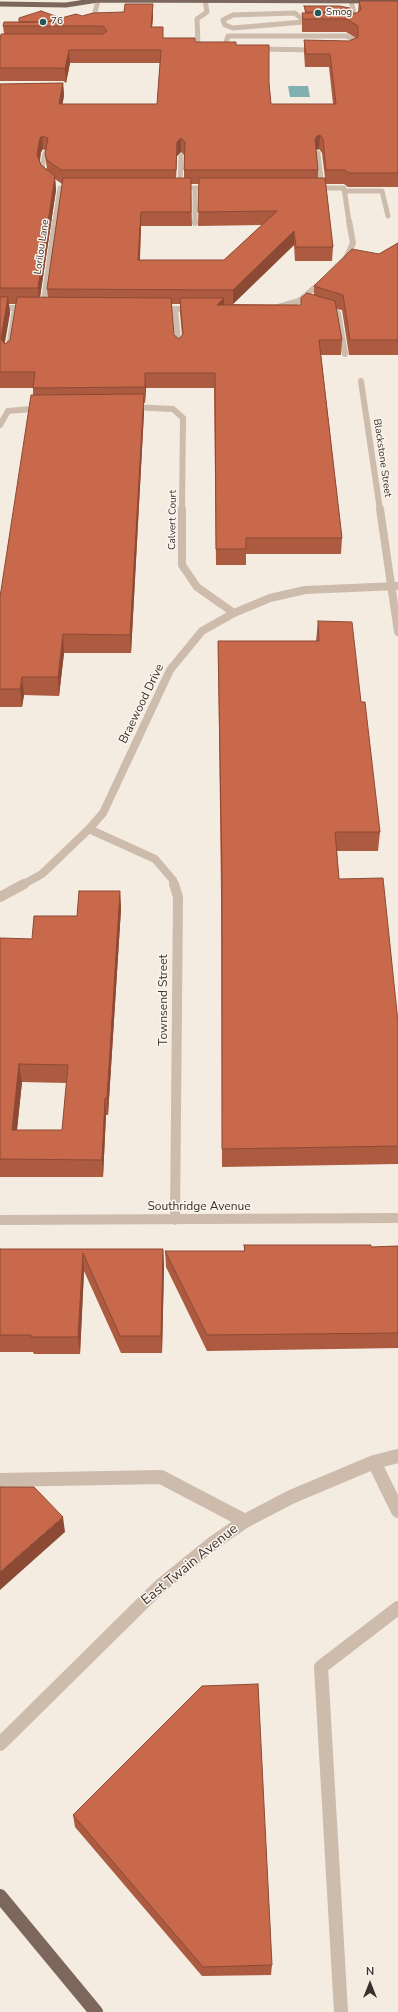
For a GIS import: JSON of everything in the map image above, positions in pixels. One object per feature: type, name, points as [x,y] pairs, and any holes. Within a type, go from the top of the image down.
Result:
[{"type":"main road","points":[[0,4],[42,7],[98,0],[205,0],[233,5],[251,0],[289,7],[351,1],[398,1]]},
{"type":"main road","points":[[0,1896],[96,2012]]},
{"type":"street","points":[[81,21],[94,17],[98,0]]},
{"type":"street","points":[[205,0],[207,12],[197,19],[198,44],[226,48],[226,39],[228,36],[346,36],[353,38],[354,48],[347,50]]},
{"type":"street","points":[[349,21],[356,21],[351,1]]},
{"type":"street","points":[[233,5],[233,15]]},
{"type":"street","points":[[304,21],[289,7],[233,15],[223,20],[229,27],[319,21]]},
{"type":"street","points":[[248,49],[324,50]]},
{"type":"street","points":[[45,153],[43,173],[55,185],[67,188]]},
{"type":"street","points":[[318,153],[322,188]]},
{"type":"street","points":[[180,188],[181,156]]},
{"type":"street","name":"Lorilou Lane","points":[[43,308],[55,185]]},
{"type":"street","points":[[173,188],[219,188]]},
{"type":"street","points":[[195,188],[195,223]]},
{"type":"street","points":[[306,188],[382,191],[388,216]]},
{"type":"street","points":[[340,266],[346,260],[353,243],[344,190]]},
{"type":"street","points":[[265,309],[302,302],[328,276]]},
{"type":"street","points":[[318,307],[338,313],[345,354]]},
{"type":"street","points":[[0,308],[51,308]]},
{"type":"street","points":[[7,355],[15,308]]},
{"type":"street","points":[[152,309],[198,309]]},
{"type":"street","points":[[175,309],[179,350]]},
{"type":"street","name":"Blackstone Street","points":[[361,381],[395,586],[398,632]]},
{"type":"street","name":"Calvert Court","points":[[122,407],[173,409],[184,418],[182,565],[197,587],[234,613]]},
{"type":"street","points":[[0,425],[8,411],[46,408]]},
{"type":"street","name":"Braewood Drive","points":[[0,897],[42,874],[89,830],[103,813],[170,670],[202,632],[234,613],[270,598],[305,590],[395,586]]},
{"type":"street","name":"Townsend Street","points":[[89,830],[155,859],[173,880],[178,897],[175,1220]]},
{"type":"street","name":"Southridge Avenue","points":[[0,1220],[398,1218]]},
{"type":"street","name":"East Twain Avenue","points":[[0,1744],[160,1586],[213,1543],[245,1520],[291,1497],[374,1462],[398,1456]]},
{"type":"street","points":[[374,1462],[398,1511]]},
{"type":"street","points":[[0,1480],[161,1477],[245,1520]]},
{"type":"street","points":[[341,2012],[321,1667],[398,1608]]},
{"type":"water","points":[[288,86],[308,86],[310,97],[290,97]]},
{"type":"building","points":[[359,1],[398,1],[398,173],[349,173],[345,170],[326,170],[323,139],[320,135],[315,139],[318,170],[184,170],[185,142],[181,138],[177,142],[176,170],[61,170],[47,160],[45,154],[48,138],[42,136],[40,138],[37,155],[41,165],[55,176],[38,288],[0,288],[0,84],[63,83],[59,104],[157,104],[161,50],[69,50],[65,69],[0,68],[1,34],[103,34],[107,31],[103,26],[3,26],[4,22],[47,22],[76,14],[82,16],[93,13],[124,12],[125,4],[153,4],[151,27],[163,27],[163,38],[195,38],[195,42],[236,42],[236,45],[269,45],[269,83],[271,104],[336,104],[330,54],[306,54],[304,40],[349,41],[358,37],[358,26],[347,19],[303,19],[302,13],[357,13],[361,10]]},
{"type":"building","points":[[304,6],[339,6],[350,8],[351,12],[306,12]]},
{"type":"building","points":[[41,11],[61,18],[47,22],[19,22],[19,18]]},
{"type":"building","points":[[63,178],[191,178],[191,212],[141,212],[138,260],[224,260],[277,211],[198,212],[199,178],[325,178],[333,247],[296,247],[294,231],[233,290],[47,289]]},
{"type":"building","points":[[398,243],[398,340],[350,340],[343,295],[314,286],[352,249],[379,254]]},
{"type":"building","points":[[307,293],[335,301],[342,340],[319,340],[342,538],[246,538],[246,549],[216,549],[215,373],[145,373],[145,387],[33,388],[35,372],[0,372],[0,297],[8,297],[1,339],[5,344],[10,340],[17,297],[171,298],[174,335],[179,339],[183,334],[180,298],[224,298],[217,305],[301,305],[301,298]]},
{"type":"building","points":[[144,394],[130,635],[63,634],[58,677],[22,677],[20,689],[0,689],[0,597],[31,395]]},
{"type":"building","points":[[318,621],[352,622],[361,702],[365,702],[380,832],[335,832],[339,879],[383,878],[398,1022],[398,1146],[222,1149],[222,875],[218,641],[319,641]]},
{"type":"building","points":[[79,891],[120,891],[102,1160],[0,1159],[0,938],[32,939],[34,916],[77,916]],"holes":[[[19,1064],[68,1065],[62,1130],[12,1130]]]},
{"type":"building","points":[[244,1245],[398,1246],[398,1333],[207,1335],[165,1251],[245,1251]]},
{"type":"building","points":[[0,1249],[163,1249],[161,1336],[120,1336],[83,1253],[78,1337],[31,1337],[31,1335],[0,1335]]},
{"type":"building","points":[[0,1487],[34,1487],[63,1517],[0,1572]]},
{"type":"building","points":[[258,1684],[272,1965],[203,1967],[73,1815],[202,1686]]},
{"type":"place","name":"Smog","points":[[318,13]]},
{"type":"place","name":"76","points":[[43,22]]}]
